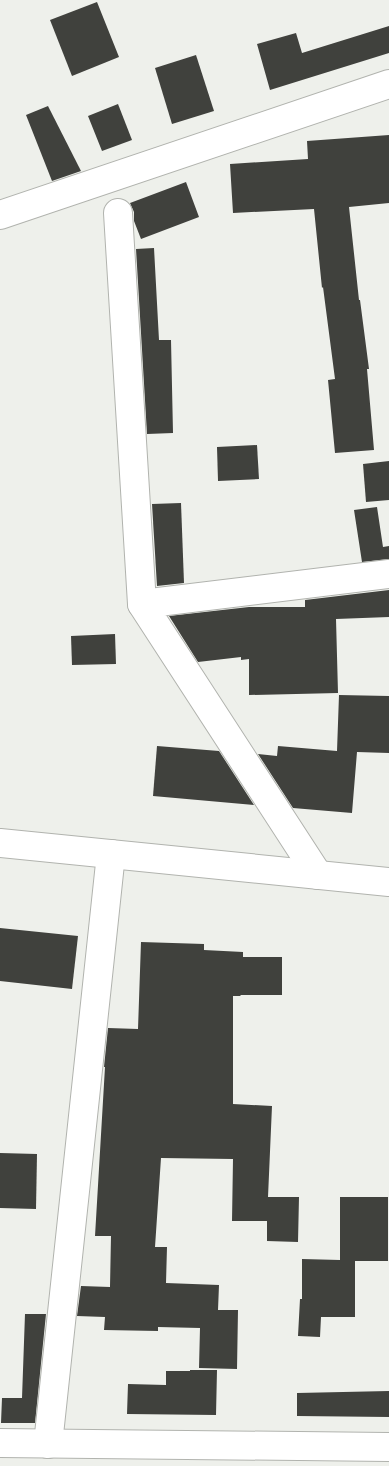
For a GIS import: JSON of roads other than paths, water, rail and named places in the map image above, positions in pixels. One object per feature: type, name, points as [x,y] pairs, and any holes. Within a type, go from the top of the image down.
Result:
[{"type":"street","points":[[0,215],[389,84]]},
{"type":"street","points":[[118,213],[142,604],[318,875]]},
{"type":"street","points":[[142,604],[389,574]]},
{"type":"street","points":[[0,843],[389,882]]},
{"type":"street","points":[[48,1444],[111,854]]},
{"type":"street","points":[[0,1443],[332,1456],[389,1447]]}]
